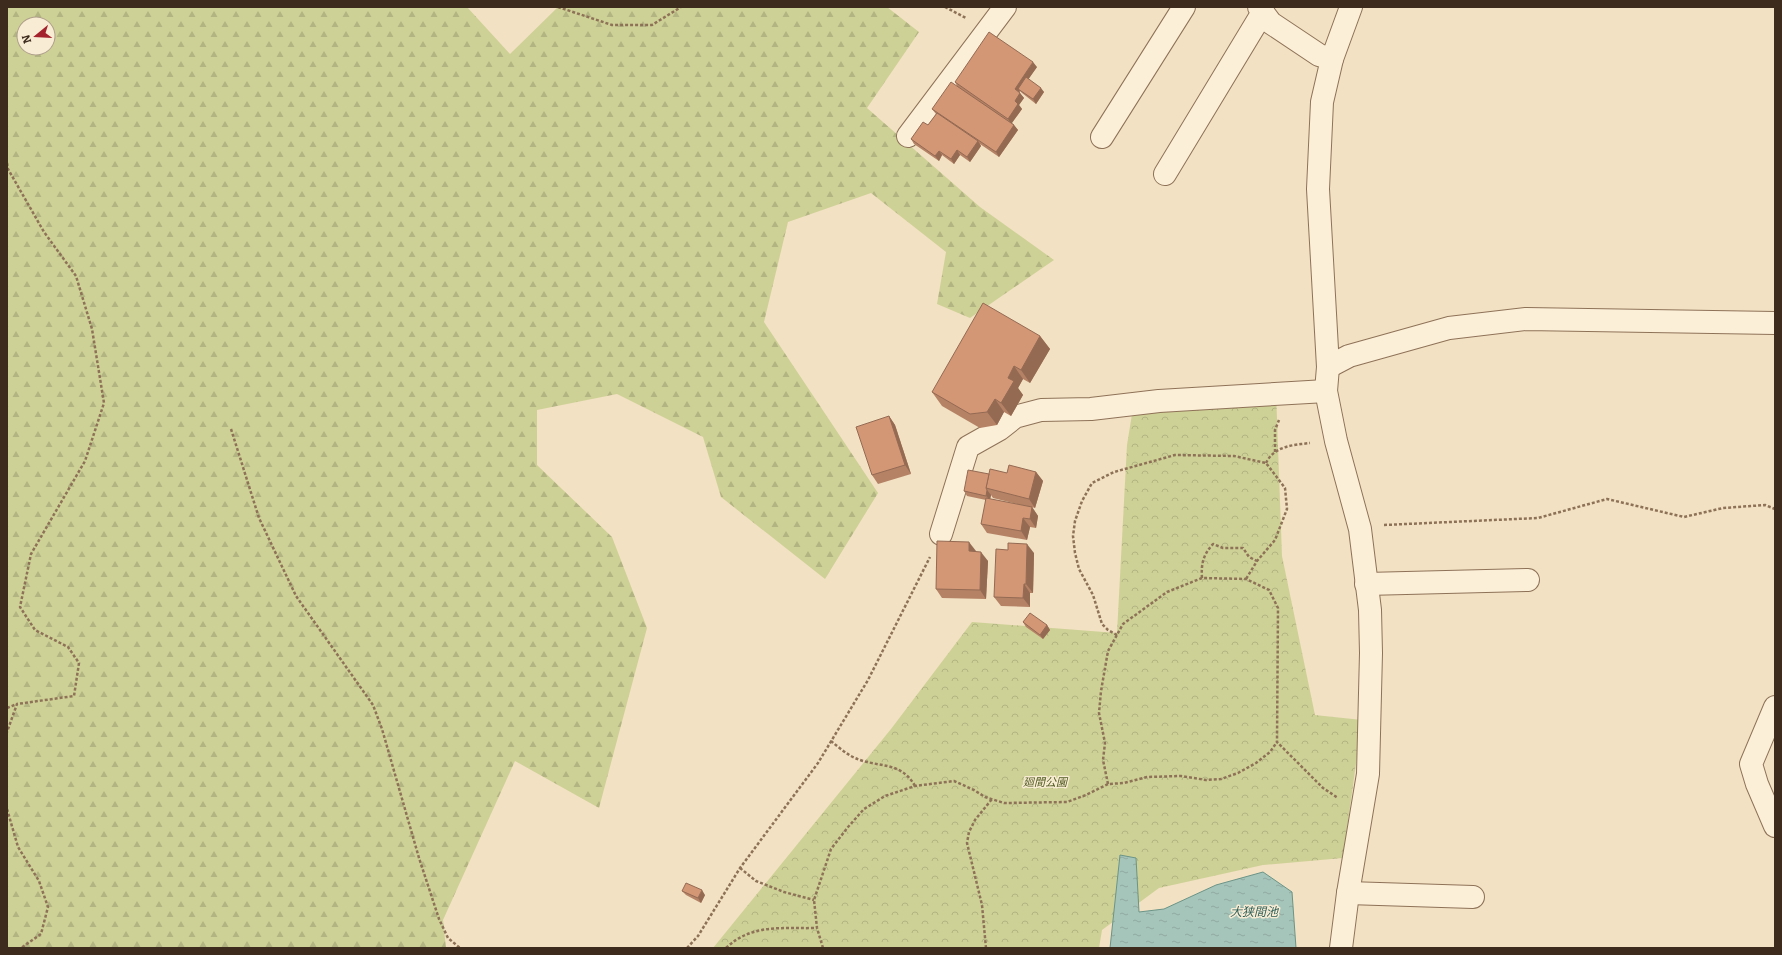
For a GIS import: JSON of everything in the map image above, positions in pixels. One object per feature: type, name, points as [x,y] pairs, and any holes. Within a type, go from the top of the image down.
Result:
[{"type":"street","points":[[908,136],[1005,7]]},
{"type":"street","points":[[1102,137],[1184,7]]},
{"type":"street","points":[[1341,948],[1348,893],[1368,774],[1371,653],[1370,610],[1360,529],[1336,442],[1326,391],[1328,367],[1318,189],[1322,102],[1332,59],[1351,7]]},
{"type":"street","points":[[1165,174],[1261,9],[1271,23],[1319,55],[1332,59]]},
{"type":"street","points":[[1328,367],[1349,356],[1449,328],[1526,319],[1775,323]]},
{"type":"street","points":[[941,534],[968,447],[1000,429],[1015,417],[1041,410],[1091,409],[1158,401],[1326,391]]},
{"type":"street","points":[[1366,584],[1528,580]]},
{"type":"street","points":[[1775,707],[1751,764],[1757,784],[1775,826]]},
{"type":"street","points":[[1348,893],[1473,897]]},
{"type":"path","points":[[558,7],[612,25],[652,25],[680,7]]},
{"type":"path","points":[[7,163],[8,169],[44,232],[76,276],[92,329],[104,403],[85,461],[31,554],[20,607],[36,630],[68,647],[79,663],[74,696],[17,704],[7,708]]},
{"type":"path","points":[[1275,452],[1275,430],[1280,418]]},
{"type":"path","points":[[231,429],[260,518],[296,596],[373,705],[382,728],[419,858],[439,919],[448,938],[460,948]]},
{"type":"path","points":[[1308,436],[1310,448]]},
{"type":"path","points":[[1266,463],[1270,455],[1286,446],[1315,442]]},
{"type":"path","points":[[1117,635],[1108,630],[1102,624],[1093,596],[1079,569],[1074,553],[1073,536],[1075,521],[1082,501],[1092,483],[1114,472],[1176,455],[1234,456],[1266,463],[1285,488],[1287,509],[1275,540],[1257,561],[1246,579]]},
{"type":"path","points":[[1360,529],[1387,525],[1538,518],[1607,499],[1684,517],[1723,508],[1765,505],[1775,509]]},
{"type":"path","points":[[687,948],[698,936],[740,868],[818,763],[868,680],[941,534]]},
{"type":"path","points":[[1202,578],[1201,567],[1205,553],[1213,544],[1223,548],[1243,548],[1249,556],[1257,561]]},
{"type":"path","points":[[823,948],[816,928],[814,900],[832,848],[864,809],[885,796],[915,786],[954,782],[1004,803],[1067,802],[1086,795],[1108,784],[1124,783],[1147,777],[1181,776],[1206,780],[1221,779],[1238,773],[1256,763],[1270,752],[1277,742],[1278,608],[1269,590],[1246,579],[1202,578],[1167,592],[1123,624],[1108,651],[1099,712],[1105,743],[1103,760],[1108,784]]},
{"type":"path","points":[[7,732],[17,704]]},
{"type":"path","points":[[831,741],[852,757],[897,769],[910,776],[915,786]]},
{"type":"path","points":[[1277,742],[1323,788],[1342,800]]},
{"type":"path","points":[[986,948],[982,905],[967,843],[969,832],[975,820],[992,799]]},
{"type":"path","points":[[7,809],[18,847],[39,880],[48,908],[41,934],[22,948]]},
{"type":"path","points":[[740,868],[756,881],[784,892],[814,900]]},
{"type":"path","points":[[726,948],[741,936],[757,930],[816,928]]},
{"type":"green space","points":[[7,7],[467,7],[510,54],[558,7],[887,7],[919,32],[867,108],[980,207],[1054,260],[970,318],[937,304],[946,252],[871,193],[788,222],[764,322],[878,493],[825,579],[721,497],[703,437],[617,394],[537,410],[537,465],[612,537],[647,628],[599,808],[515,761],[443,920],[446,948],[7,948]]},
{"type":"green space","name":"廻間公園","points":[[1276,391],[1282,556],[1315,715],[1362,720],[1343,858],[1263,865],[1159,888],[1102,930],[1099,948],[713,948],[891,729],[972,622],[1117,633],[1127,445],[1132,414]]},
{"type":"water","name":"大狭間池","points":[[1120,855],[1136,858],[1139,912],[1164,909],[1216,885],[1263,872],[1292,892],[1296,948],[1110,948]]},
{"type":"building","points":[[989,32],[1033,62],[1015,89],[1020,93],[1015,101],[1018,104],[1008,119],[955,82]]},
{"type":"building","points":[[1026,77],[1041,88],[1033,99],[1018,89]]},
{"type":"building","points":[[951,82],[1014,125],[996,152],[932,109]]},
{"type":"building","points":[[937,113],[978,141],[967,157],[957,150],[951,159],[939,151],[935,156],[911,139],[923,122],[928,125]]},
{"type":"building","points":[[983,303],[1040,336],[1021,370],[1014,366],[1008,378],[1014,381],[1001,403],[995,399],[987,412],[970,414],[932,392]]},
{"type":"building","points":[[889,416],[905,465],[872,475],[856,427]]},
{"type":"building","points":[[1009,465],[1036,472],[1029,499],[986,488],[990,469],[1007,473]]},
{"type":"building","points":[[968,470],[989,474],[986,496],[964,491]]},
{"type":"building","points":[[986,498],[1032,507],[1030,519],[1023,518],[1021,531],[981,524]]},
{"type":"building","points":[[937,541],[969,542],[969,551],[981,552],[980,590],[936,589]]},
{"type":"building","points":[[1008,543],[1027,544],[1026,584],[1024,584],[1023,598],[994,597],[996,549],[1008,550]]},
{"type":"building","points":[[1030,613],[1047,625],[1040,635],[1023,622]]},
{"type":"building","points":[[686,883],[702,890],[698,898],[682,891]]}]
